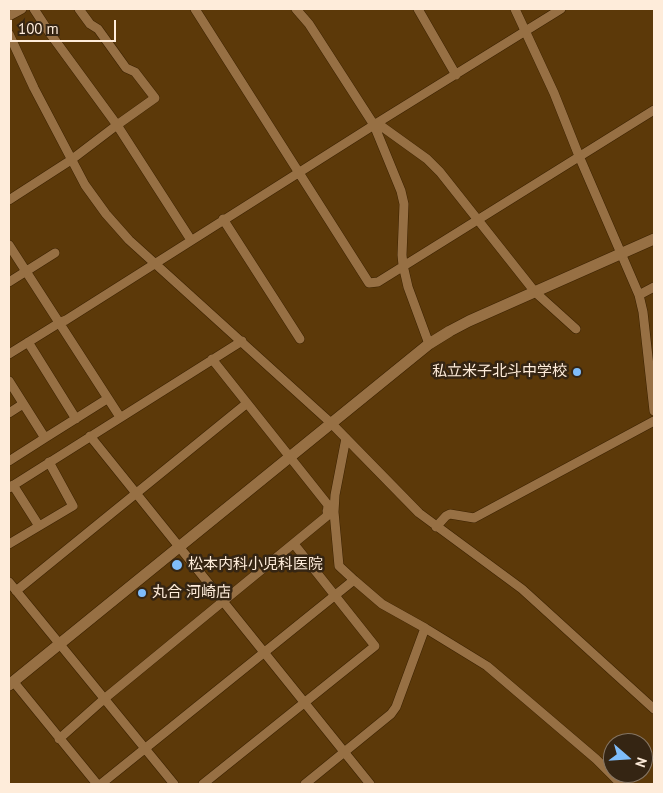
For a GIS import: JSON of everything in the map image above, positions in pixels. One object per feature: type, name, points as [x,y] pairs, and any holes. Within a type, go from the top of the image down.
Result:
[{"type":"street","points":[[9,16],[22,9]]},
{"type":"street","points":[[34,9],[117,125],[191,240]]},
{"type":"street","points":[[9,200],[71,160],[155,98],[135,72],[126,68],[98,29],[90,24],[79,9]]},
{"type":"street","points":[[195,9],[369,283],[378,282],[654,111]]},
{"type":"street","points":[[296,9],[309,24],[375,124],[401,191],[404,204],[403,265],[408,287],[429,344]]},
{"type":"street","points":[[418,9],[456,75]]},
{"type":"street","points":[[515,9],[554,93],[639,295],[644,312],[654,411]]},
{"type":"street","points":[[9,354],[561,9]]},
{"type":"street","points":[[9,34],[34,88],[85,185],[106,214],[129,240],[331,423],[419,513],[522,590],[654,709]]},
{"type":"street","points":[[375,124],[427,159],[440,172],[476,220],[535,292],[576,329]]},
{"type":"street","points":[[223,219],[300,339]]},
{"type":"street","points":[[97,784],[11,683],[429,344],[450,331],[654,239]]},
{"type":"street","points":[[9,245],[120,417]]},
{"type":"street","points":[[9,282],[55,253]]},
{"type":"street","points":[[639,295],[654,287]]},
{"type":"street","points":[[39,526],[11,486],[242,341]]},
{"type":"street","points":[[28,342],[76,418]]},
{"type":"street","points":[[212,359],[328,505],[331,512],[338,566],[382,604],[487,666],[581,746],[621,784]]},
{"type":"street","points":[[9,381],[45,438]]},
{"type":"street","points":[[9,461],[107,399]]},
{"type":"street","points":[[9,413],[23,404]]},
{"type":"street","points":[[16,591],[246,404]]},
{"type":"street","points":[[436,527],[450,514],[474,518],[654,421]]},
{"type":"street","points":[[90,436],[370,784]]},
{"type":"street","points":[[60,739],[104,699],[331,512],[346,438]]},
{"type":"street","points":[[9,544],[73,506],[49,462]]},
{"type":"street","points":[[203,784],[375,646],[294,544]]},
{"type":"street","points":[[101,784],[354,580]]},
{"type":"street","points":[[9,582],[144,750],[174,784]]},
{"type":"street","points":[[305,784],[391,714],[396,707],[425,628]]},
{"type":"place","name":"私立米子北斗中学校","points":[[577,372]]},
{"type":"place","name":"松本内科小児科医院","points":[[177,565]]},
{"type":"place","name":"丸合 河崎店","points":[[142,593]]}]
